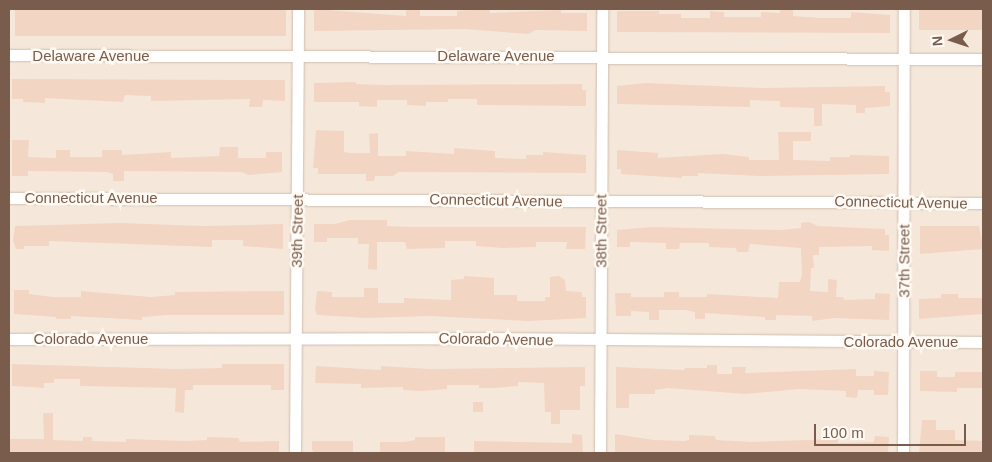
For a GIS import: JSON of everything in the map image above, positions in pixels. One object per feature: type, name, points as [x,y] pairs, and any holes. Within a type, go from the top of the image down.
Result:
[{"type":"street","name":"39th Street","points":[[295,453],[298,9]]},
{"type":"street","name":"38th Street","points":[[600,453],[602,9]]},
{"type":"street","name":"37th Street","points":[[903,453],[904,9]]},
{"type":"street","name":"Delaware Avenue","points":[[9,56],[602,56],[983,59]]},
{"type":"street","name":"Connecticut Avenue","points":[[9,198],[602,201],[904,200],[983,203]]},
{"type":"street","name":"Colorado Avenue","points":[[9,339],[983,342]]},
{"type":"shaded area","points":[[9,9],[983,9],[983,453],[9,453]]},
{"type":"building","points":[[15,9],[286,9],[286,36],[15,36]]},
{"type":"building","points":[[314,9],[406,16],[406,10],[420,10],[420,16],[457,16],[457,11],[477,9],[490,9],[490,13],[561,10],[561,13],[587,13],[587,31],[536,30],[528,34],[465,29],[314,31]]},
{"type":"building","points":[[919,9],[983,9],[983,30],[919,30]]},
{"type":"building","points":[[780,10],[793,10],[793,16],[821,18],[851,18],[851,12],[890,15],[890,33],[617,32],[617,11],[659,11],[659,14],[681,14],[681,18],[710,18],[710,11],[724,12],[724,17],[761,17],[761,12],[780,13]]},
{"type":"building","points":[[12,79],[285,80],[285,101],[263,100],[262,107],[249,107],[250,99],[151,101],[151,96],[125,95],[123,102],[45,98],[45,103],[23,102],[23,99],[12,99]]},
{"type":"building","points":[[356,82],[356,84],[385,85],[582,84],[582,90],[586,90],[586,106],[477,105],[477,99],[448,99],[448,102],[426,102],[426,106],[407,105],[407,100],[377,100],[377,107],[359,106],[359,102],[314,102],[314,83]]},
{"type":"building","points":[[646,83],[762,88],[885,86],[885,92],[890,92],[890,106],[865,108],[865,113],[856,113],[856,105],[822,104],[822,126],[814,126],[814,108],[780,107],[780,101],[750,100],[750,107],[617,104],[617,86]]},
{"type":"building","points":[[316,130],[344,131],[344,152],[351,153],[370,153],[369,134],[378,133],[378,156],[406,156],[406,151],[454,154],[454,148],[495,151],[495,158],[526,159],[526,155],[543,155],[543,152],[586,155],[586,173],[398,172],[393,176],[375,176],[374,181],[366,181],[366,174],[318,174],[318,168],[313,168]]},
{"type":"building","points":[[778,132],[811,132],[811,141],[793,141],[793,160],[830,161],[830,157],[850,157],[850,155],[889,156],[889,174],[760,176],[698,173],[698,176],[682,176],[682,178],[621,174],[621,169],[617,169],[617,150],[658,153],[658,158],[723,154],[749,157],[749,160],[779,160]]},
{"type":"building","points":[[12,140],[29,140],[28,157],[56,158],[56,150],[70,150],[70,157],[102,157],[102,150],[122,150],[122,155],[171,152],[171,158],[219,156],[220,147],[238,147],[238,158],[266,158],[266,152],[282,152],[282,172],[248,175],[242,172],[124,171],[124,181],[113,181],[113,174],[107,172],[28,171],[28,176],[12,176]]},
{"type":"building","points":[[349,220],[387,220],[387,226],[411,227],[586,227],[585,249],[566,249],[567,242],[536,242],[536,247],[502,248],[476,246],[476,241],[445,241],[445,248],[407,249],[405,242],[377,242],[377,270],[368,269],[369,244],[358,244],[358,238],[327,238],[327,242],[314,242],[314,224],[335,224]]},
{"type":"building","points":[[809,222],[818,226],[885,229],[885,235],[889,235],[889,251],[872,250],[872,246],[819,247],[819,255],[813,255],[814,268],[811,268],[810,291],[828,292],[828,279],[837,280],[836,297],[843,297],[844,300],[875,299],[875,293],[890,294],[889,320],[834,318],[812,321],[812,316],[776,315],[776,320],[765,320],[765,317],[705,313],[705,319],[695,319],[695,312],[685,310],[659,310],[659,320],[649,320],[649,312],[631,311],[631,316],[616,316],[615,293],[631,293],[631,297],[664,297],[664,292],[679,292],[679,297],[707,297],[707,294],[778,298],[779,282],[800,282],[802,275],[801,248],[750,244],[748,252],[737,252],[736,248],[709,247],[709,243],[680,243],[679,249],[666,249],[666,243],[630,242],[630,247],[617,247],[617,230],[652,227],[780,230],[801,228],[801,223]]},
{"type":"building","points":[[119,223],[203,226],[283,224],[283,249],[243,246],[243,240],[212,240],[212,247],[49,241],[49,246],[24,246],[24,249],[16,249],[13,240],[15,226]]},
{"type":"building","points":[[920,226],[979,226],[983,249],[920,254]]},
{"type":"building","points":[[464,276],[494,278],[494,295],[517,295],[517,301],[545,301],[545,297],[550,297],[550,277],[559,276],[565,280],[566,291],[582,292],[582,297],[586,297],[586,318],[529,321],[428,316],[366,318],[317,315],[315,310],[317,291],[332,292],[332,297],[364,297],[364,288],[378,288],[378,303],[404,303],[404,298],[451,300],[451,280],[464,279]]},
{"type":"building","points":[[14,290],[29,290],[29,294],[53,297],[81,297],[81,291],[151,297],[175,295],[175,292],[284,291],[284,315],[166,315],[142,317],[142,320],[71,316],[71,319],[56,319],[56,317],[14,314]]},
{"type":"building","points":[[941,294],[958,294],[958,298],[983,298],[983,314],[919,319],[919,299],[941,298]]},
{"type":"building","points":[[12,364],[177,369],[222,368],[222,364],[284,364],[284,390],[271,390],[271,385],[193,385],[193,390],[185,390],[184,413],[175,412],[176,388],[80,386],[80,379],[54,379],[54,383],[44,383],[44,388],[12,386]]},
{"type":"building","points":[[707,365],[717,365],[717,374],[732,374],[732,367],[746,367],[745,373],[856,369],[856,376],[874,376],[874,371],[889,372],[888,395],[874,395],[874,390],[858,390],[857,398],[846,397],[846,391],[800,389],[745,394],[668,388],[655,390],[655,394],[629,394],[629,408],[616,408],[616,367],[684,370],[685,368],[707,368]]},
{"type":"building","points":[[316,366],[381,370],[381,366],[430,369],[585,367],[585,386],[580,386],[580,410],[560,410],[560,424],[551,424],[551,412],[545,412],[544,383],[518,382],[518,386],[494,388],[479,388],[479,385],[447,385],[447,389],[421,391],[403,390],[403,387],[361,388],[361,384],[315,383]]},
{"type":"building","points":[[920,371],[937,371],[937,377],[955,377],[955,372],[983,372],[983,388],[957,388],[957,392],[920,391]]},
{"type":"building","points":[[473,402],[483,402],[483,412],[473,412]]},
{"type":"building","points":[[43,413],[53,413],[53,440],[83,441],[83,437],[92,437],[92,441],[126,442],[126,439],[186,441],[207,440],[207,437],[238,438],[240,442],[279,441],[279,453],[10,453],[10,439],[44,439]]},
{"type":"building","points":[[922,420],[936,420],[936,430],[955,430],[955,440],[983,441],[983,453],[919,453]]},
{"type":"building","points":[[572,434],[582,435],[583,453],[474,453],[474,441],[572,443]]},
{"type":"building","points":[[615,434],[654,440],[684,441],[689,440],[689,435],[715,436],[716,440],[751,442],[838,439],[838,443],[874,442],[875,436],[889,437],[888,453],[615,453]]},
{"type":"building","points":[[415,437],[445,437],[445,453],[380,453],[380,442],[404,442],[415,440]]},
{"type":"building","points":[[312,441],[353,441],[353,453],[315,453],[312,450]]}]
